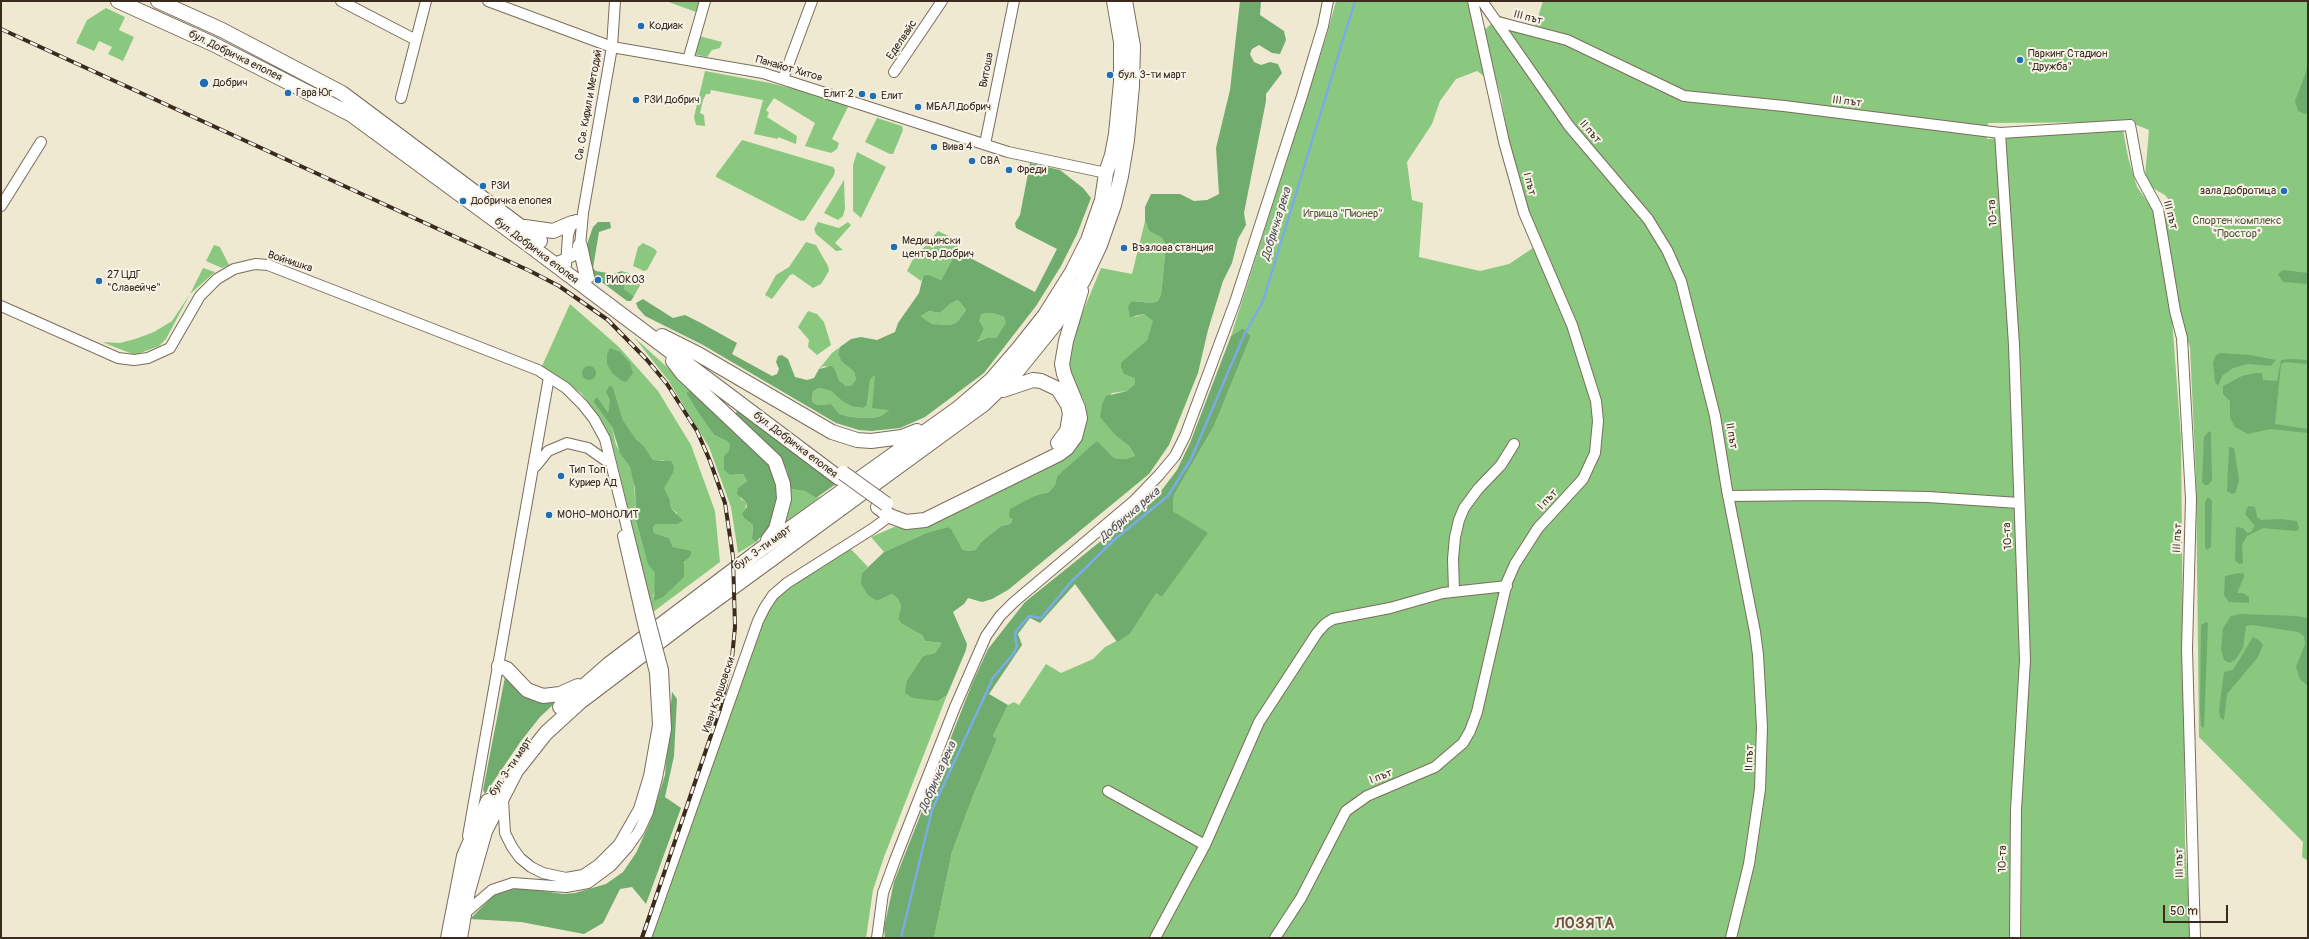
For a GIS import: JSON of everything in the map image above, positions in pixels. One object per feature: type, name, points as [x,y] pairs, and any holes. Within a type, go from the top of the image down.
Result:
[{"type":"main road","name":"бул. Добричка епопея","points":[[118,1],[213,44],[352,114],[562,266],[887,509]]},
{"type":"main road","name":"бул. Добричка епопея","points":[[158,1],[228,34],[342,92],[520,226],[562,266],[587,277],[660,339]]},
{"type":"main road","name":"бул. 3-ти март","points":[[460,938],[478,851],[492,814],[516,771],[542,739],[580,702],[999,392],[1030,357],[1083,281],[1100,245],[1114,205],[1112,174],[1121,82],[1121,42],[1114,1]]},
{"type":"main road","name":"бул. 3-ти март","points":[[448,938],[464,856],[485,806],[517,754],[554,712],[589,681],[764,546],[957,409],[990,380],[1045,315],[1072,272],[1088,240],[1112,174],[1127,140],[1132,86],[1133,46],[1125,1]]},
{"type":"main road","points":[[520,226],[553,231],[572,224]]},
{"type":"main road","points":[[580,246],[587,277]]},
{"type":"main road","points":[[887,509],[906,522],[925,520],[936,516],[1060,454],[1067,448],[1075,437],[1080,418],[1078,408],[1064,374],[1063,353],[1083,281]]},
{"type":"main road","points":[[660,339],[698,354],[818,425],[846,437],[857,440],[885,440],[902,437],[936,424]]},
{"type":"main road","points":[[660,339],[683,374],[775,461],[784,484],[784,499],[776,529],[764,546]]},
{"type":"main road","points":[[887,509],[910,513],[932,509],[1055,446],[1063,439],[1067,431],[1070,414],[1068,405],[1058,389],[1041,381],[1033,380],[1024,381],[999,392]]},
{"type":"main road","points":[[499,666],[507,669],[527,690],[543,696],[560,694],[589,681]]},
{"type":"street","points":[[341,1],[416,40]]},
{"type":"street","points":[[401,98],[426,1]]},
{"type":"street","name":"Панайот Хитов","points":[[488,1],[612,47],[763,73],[1008,152],[1112,174]]},
{"type":"street","name":"Св. Св. Кирил и Методий","points":[[580,246],[582,213],[612,47],[615,1]]},
{"type":"street","points":[[688,60],[705,1]]},
{"type":"street","points":[[783,79],[812,1]]},
{"type":"street","name":"Еделвайс","points":[[894,72],[942,1]]},
{"type":"street","name":"Витоша","points":[[985,144],[1014,1]]},
{"type":"street","points":[[877,938],[883,893],[958,700],[986,636],[1000,616],[1014,602],[1134,500],[1159,475],[1175,456],[1185,436],[1237,295],[1302,96],[1323,26],[1328,1]]},
{"type":"street","name":"І път","points":[[1275,938],[1301,898],[1346,811],[1367,796],[1435,767],[1463,743],[1470,731],[1477,712],[1506,586],[1515,564],[1538,528],[1576,488],[1590,468],[1597,439],[1598,421],[1596,401],[1572,325],[1524,213],[1504,142],[1472,1]]},
{"type":"street","name":"ІІ път","points":[[1482,1],[1569,126],[1648,219],[1673,262],[1681,281],[1715,416],[1728,496],[1756,632],[1763,758],[1751,857],[1731,938]]},
{"type":"street","name":"ІІІ път","points":[[1498,22],[1567,40],[1684,96],[1784,106],[2000,133],[2130,125],[2139,174],[2158,209],[2175,311],[2182,338],[2191,499],[2187,649],[2195,938]]},
{"type":"street","name":"10-та","points":[[2000,133],[2014,345],[2025,660],[2016,810],[2015,938]]},
{"type":"street","points":[[1,206],[41,142]]},
{"type":"street","points":[[562,266],[572,224],[582,213]]},
{"type":"street","points":[[562,266],[573,256],[580,246]]},
{"type":"street","name":"Войнишка","points":[[1,306],[118,358],[134,360],[148,358],[170,348],[200,296],[217,279],[234,269],[255,264],[268,265],[538,370],[550,377],[576,399]]},
{"type":"street","points":[[464,856],[550,377]]},
{"type":"street","points":[[464,914],[492,890],[508,884],[522,883],[566,887],[588,883],[607,870],[627,848],[639,830],[648,812],[658,772],[666,729],[659,671],[605,460],[595,430],[576,399]]},
{"type":"street","points":[[576,399],[594,418],[608,448],[645,614]]},
{"type":"street","points":[[534,469],[548,451],[567,443],[588,448],[605,460]]},
{"type":"street","points":[[1454,591],[1453,559],[1455,537],[1459,520],[1464,508],[1478,489],[1501,465],[1514,444]]},
{"type":"street","points":[[1728,496],[1822,495],[1928,497],[2019,503]]},
{"type":"street","name":"Иван Кършовски","points":[[646,938],[758,621],[765,607],[773,595],[787,583],[872,529],[887,509]]},
{"type":"street","points":[[1155,938],[1205,845],[1259,722],[1317,632],[1333,619],[1390,608],[1419,599],[1454,591],[1506,586]]},
{"type":"street","points":[[503,794],[502,811],[505,833],[520,858],[531,867],[543,873],[566,878],[583,875],[598,865],[619,844],[639,810],[648,776],[658,725],[659,671]]},
{"type":"street","points":[[1108,791],[1205,845]]},
{"type":"green space","points":[[666,1],[700,1],[696,12]]},
{"type":"green space","points":[[1240,1],[1261,1],[1260,15],[1284,31],[1286,40],[1280,54],[1272,53],[1259,45],[1252,49],[1250,54],[1254,62],[1261,65],[1270,62],[1278,64],[1282,73],[1266,94],[1266,101],[1244,213],[1246,225],[1238,239],[1232,263],[1223,281],[1208,330],[1198,373],[1169,445],[1149,474],[1008,590],[992,599],[982,602],[968,598],[964,604],[953,612],[967,644],[966,650],[947,695],[938,701],[913,698],[905,693],[907,680],[923,656],[935,653],[942,643],[925,641],[922,635],[902,624],[898,619],[901,606],[898,599],[892,594],[877,601],[868,595],[861,584],[862,573],[884,552],[926,533],[947,527],[951,529],[962,549],[967,551],[976,550],[981,542],[1001,526],[1010,524],[1013,519],[1009,517],[1010,509],[1034,496],[1049,492],[1055,485],[1057,476],[1097,441],[1114,458],[1125,459],[1135,456],[1129,446],[1116,436],[1100,417],[1102,405],[1106,396],[1127,391],[1135,384],[1135,378],[1124,374],[1121,363],[1147,340],[1153,321],[1144,314],[1130,317],[1128,306],[1132,301],[1151,303],[1158,301],[1161,294],[1166,246],[1162,238],[1149,231],[1145,221],[1145,207],[1151,194],[1180,194],[1194,201],[1207,200],[1219,194],[1216,148],[1230,90]]},
{"type":"green space","points":[[1336,1],[1470,1],[1485,77],[1477,71],[1456,79],[1440,101],[1432,124],[1407,162],[1412,200],[1423,203],[1419,257],[1480,271],[1509,264],[1533,248],[1542,245],[1531,220],[1510,149],[1501,96],[1481,33],[1500,16],[1535,27],[1543,1],[2308,1],[2308,861],[2302,857],[2303,842],[2199,737],[2196,476],[2190,347],[2182,324],[2163,218],[2168,209],[2169,200],[2165,195],[2149,186],[2145,177],[2149,130],[2129,122],[1988,123],[1987,139],[2123,130],[2128,157],[2137,187],[2155,212],[2170,292],[2181,438],[2185,843],[2191,938],[934,938],[952,852],[973,796],[997,739],[993,736],[1008,705],[1014,702],[1019,705],[1046,664],[1061,673],[1093,659],[1105,647],[1130,634],[1156,592],[1162,597],[1207,533],[1173,511],[1174,495],[1214,426],[1251,336],[1243,328],[1231,336],[1327,34]]},
{"type":"green space","points":[[106,8],[125,17],[119,30],[134,37],[123,61],[108,54],[112,47],[99,41],[94,51],[76,43],[87,20]]},
{"type":"green space","points":[[699,36],[722,42],[720,48],[712,50],[707,57],[694,54]]},
{"type":"green space","points":[[2308,56],[2308,113],[2305,114],[2298,111],[2295,101],[2306,72]]},
{"type":"green space","points":[[705,71],[770,83],[838,100],[849,105],[832,139],[839,143],[837,149],[831,153],[805,146],[815,123],[774,98],[766,110],[769,113],[767,117],[797,136],[796,144],[778,137],[778,139],[754,134],[763,100],[711,90],[710,94],[706,94],[703,100],[700,113],[704,115],[705,126],[696,125],[694,117]]},
{"type":"green space","points":[[877,118],[902,126],[903,130],[893,154],[865,142]]},
{"type":"green space","points":[[742,140],[833,167],[835,170],[834,175],[805,220],[801,221],[716,177]]},
{"type":"green space","points":[[857,152],[886,167],[861,218],[853,211],[853,165]]},
{"type":"green space","points":[[1030,163],[1060,170],[1083,188],[1091,198],[1077,234],[1061,266],[1036,306],[984,373],[925,417],[900,428],[871,431],[859,430],[836,423],[703,345],[645,316],[638,308],[636,303],[643,299],[673,318],[685,315],[701,323],[737,343],[732,354],[772,376],[777,374],[779,369],[776,362],[778,356],[782,355],[788,359],[795,377],[807,380],[814,378],[819,369],[831,366],[835,369],[839,380],[846,386],[852,385],[856,379],[854,372],[841,361],[838,354],[840,347],[851,339],[861,337],[877,340],[895,332],[898,323],[919,293],[923,276],[928,275],[941,280],[957,251],[1035,292],[1057,249],[1016,228],[1015,223],[1020,215]],"holes":[[[958,300],[966,310],[957,322],[950,325],[932,324],[921,316],[929,311],[940,313],[950,304]],[[992,313],[1004,317],[1006,323],[996,338],[986,338],[977,342],[984,329],[979,321],[981,314]],[[875,375],[872,408],[889,410],[881,416],[873,418],[850,417],[839,414],[831,404],[818,405],[812,402],[813,391],[819,388],[831,391],[843,402],[853,407],[864,408],[867,405],[870,380]]]},
{"type":"green space","points":[[844,180],[845,209],[843,216],[838,220],[824,213]]},
{"type":"green space","points":[[1145,221],[1149,231],[1162,238],[1166,246],[1161,294],[1158,301],[1151,303],[1132,301],[1135,317],[1144,314],[1154,321],[1147,340],[1132,354],[1136,384],[1127,391],[1112,393],[1102,405],[1101,417],[1116,436],[1129,446],[1135,456],[1125,459],[1114,458],[1097,442],[1057,476],[1055,485],[1049,492],[1034,496],[1024,502],[1010,524],[1001,526],[981,542],[977,550],[967,551],[962,549],[947,527],[926,533],[884,552],[871,537],[894,527],[916,529],[928,526],[1062,460],[1072,452],[1080,441],[1087,417],[1084,401],[1070,373],[1068,364],[1070,343],[1101,268],[1132,274]]},
{"type":"green space","points":[[598,222],[610,222],[611,228],[599,232],[593,268],[596,271],[613,274],[622,271],[624,276],[624,289],[634,296],[631,301],[627,301],[591,274],[586,247],[593,227]]},
{"type":"green space","points":[[818,222],[839,228],[848,222],[851,225],[835,243],[843,250],[836,251],[816,234],[814,229]]},
{"type":"green space","points":[[938,231],[959,241],[957,251],[941,280],[923,276],[921,281],[907,271],[912,261]]},
{"type":"green space","points":[[806,242],[816,245],[828,266],[829,271],[821,284],[813,288],[793,274],[790,275],[772,299],[765,295],[776,275],[789,267]]},
{"type":"green space","points":[[643,243],[655,249],[657,252],[647,270],[644,271],[633,266],[638,247]]},
{"type":"green space","points":[[214,245],[220,247],[229,265],[222,268],[206,261]]},
{"type":"green space","points":[[203,268],[215,272],[190,294]]},
{"type":"green space","points":[[2283,270],[2308,273],[2308,284],[2283,282],[2278,274]]},
{"type":"green space","points":[[622,271],[642,277],[643,280],[634,296],[624,289],[624,276]]},
{"type":"green space","points":[[190,294],[166,339],[159,346],[135,355],[102,342],[120,343],[154,332],[172,321]]},
{"type":"green space","points":[[958,300],[966,310],[957,322],[950,325],[932,324],[921,316],[929,311],[940,313],[950,304]]},
{"type":"green space","points":[[570,304],[619,347],[658,391],[691,445],[715,511],[720,562],[653,612],[612,442],[596,412],[581,393],[542,366]],"holes":[[[613,387],[623,420],[653,460],[664,460],[673,473],[663,488],[670,500],[671,508],[677,513],[677,524],[656,524],[653,527],[654,533],[669,538],[673,547],[687,551],[683,568],[684,573],[668,592],[653,597],[656,587],[655,573],[646,556],[636,521],[634,479],[630,467],[616,445],[612,427],[605,416],[598,398],[608,412]]]},
{"type":"green space","points":[[808,311],[817,314],[824,322],[831,345],[817,355],[808,347],[809,340],[798,327]]},
{"type":"green space","points":[[992,313],[1004,317],[1007,323],[996,338],[986,338],[976,342],[984,329],[978,321],[981,314]]},
{"type":"green space","points":[[1243,328],[1251,336],[1214,426],[1174,495],[1173,511],[1208,533],[1162,597],[1156,593],[1130,634],[1117,642],[1075,584],[1040,623],[1030,618],[1018,634],[1022,645],[989,694],[1008,705],[993,736],[997,739],[973,796],[952,852],[934,938],[885,938],[884,928],[894,882],[972,684],[988,649],[1025,602],[1158,495],[1177,470],[1190,443],[1231,336]]},
{"type":"green space","points":[[634,337],[691,389],[686,393],[699,414],[714,435],[727,441],[730,445],[730,475],[743,474],[747,481],[738,488],[741,499],[746,502],[745,519],[753,525],[752,539],[756,542],[738,553],[731,507],[709,447],[668,380]]},
{"type":"green space","points":[[840,347],[838,354],[841,361],[854,372],[856,379],[852,385],[846,386],[839,380],[835,369],[824,366],[819,369],[832,353]]},
{"type":"green space","points":[[610,348],[620,352],[630,363],[633,373],[626,382],[622,381],[612,373],[607,364],[607,354]]},
{"type":"green space","points":[[2220,353],[2250,355],[2276,360],[2271,366],[2248,364],[2233,368],[2222,376],[2218,386],[2215,382],[2213,363],[2216,355]]},
{"type":"green space","points":[[2281,360],[2308,360],[2308,364],[2286,362],[2281,364],[2275,424],[2308,429],[2308,433],[2270,429],[2248,434],[2235,427],[2230,418],[2230,401],[2223,394],[2223,386],[2242,376],[2256,373],[2262,373],[2263,380],[2277,381]]},
{"type":"green space","points":[[586,366],[592,366],[596,370],[596,376],[592,380],[586,380],[582,376],[582,370]]},
{"type":"green space","points":[[875,375],[889,410],[881,416],[873,418],[850,417],[838,414],[831,404],[818,405],[812,402],[813,391],[819,388],[831,391],[843,402],[853,407],[864,408],[867,405],[870,380]]},
{"type":"green space","points":[[609,386],[613,387],[623,420],[636,439],[644,446],[653,460],[671,461],[674,467],[673,473],[664,488],[670,500],[671,508],[683,521],[677,524],[656,524],[653,527],[654,533],[669,538],[673,547],[691,551],[691,555],[684,562],[684,577],[663,597],[654,601],[655,573],[648,564],[636,521],[635,488],[630,467],[620,453],[612,427],[594,402],[595,398],[598,398],[608,412],[610,400],[606,392]]},
{"type":"green space","points":[[691,389],[769,465],[776,475],[778,496],[770,527],[756,542],[752,539],[753,525],[745,519],[742,514],[747,507],[746,502],[737,494],[738,488],[747,481],[743,474],[730,475],[724,470],[724,456],[729,451],[730,445],[727,441],[714,435],[699,414],[686,393]]},
{"type":"green space","points":[[738,410],[836,484],[816,498],[805,491],[791,489],[787,470],[780,458],[734,415]]},
{"type":"green space","points":[[2209,431],[2211,433],[2212,480],[2208,485],[2205,485],[2202,482],[2204,437]]},
{"type":"green space","points":[[2229,447],[2234,448],[2239,480],[2236,492],[2232,494],[2227,491]]},
{"type":"green space","points":[[791,489],[805,491],[816,498],[821,496],[783,525]]},
{"type":"green space","points":[[2208,497],[2212,501],[2211,547],[2207,550],[2205,547],[2205,502]]},
{"type":"green space","points":[[2248,506],[2255,507],[2257,517],[2261,520],[2281,519],[2297,521],[2299,528],[2297,531],[2263,528],[2247,536],[2242,545],[2243,563],[2239,564],[2235,560],[2236,527],[2243,528],[2247,533],[2251,532],[2255,526],[2245,514]]},
{"type":"green space","points":[[850,548],[868,567],[862,573],[877,601],[892,594],[898,599],[901,606],[898,619],[902,624],[922,635],[925,641],[942,643],[935,653],[923,656],[907,680],[938,701],[947,695],[884,857],[873,890],[866,938],[651,938],[761,622],[776,597],[789,585]]},
{"type":"green space","points":[[2239,573],[2244,574],[2244,577],[2237,593],[2243,593],[2249,597],[2249,603],[2229,602],[2224,595],[2225,576]]},
{"type":"green space","points":[[2240,614],[2296,616],[2308,618],[2308,686],[2300,679],[2296,667],[2305,644],[2304,636],[2298,632],[2253,625],[2246,626],[2243,648],[2236,659],[2230,663],[2224,660],[2221,650],[2223,628],[2231,616]]},
{"type":"green space","points":[[2206,622],[2208,623],[2204,728],[2201,726],[2200,711],[2201,625]]},
{"type":"green space","points":[[2253,637],[2259,640],[2263,645],[2258,657],[2227,694],[2224,720],[2220,718],[2219,710],[2224,672],[2233,670]]},
{"type":"green space","points":[[505,677],[522,692],[558,700],[540,717],[521,741],[485,794],[483,790]]},
{"type":"green space","points":[[672,692],[677,699],[674,756],[665,797],[681,808],[646,904],[632,887],[620,889],[603,923],[584,934],[521,922],[470,919],[493,896],[506,890],[524,888],[563,894],[575,893],[606,884],[623,872],[636,853],[650,822],[665,775]]},
{"type":"waterway","name":"Добричка река","points":[[901,938],[932,810],[993,678],[1014,653],[1017,646],[1015,637],[1016,631],[1029,616],[1041,618],[1071,582],[1114,540],[1168,496],[1191,459],[1244,335],[1263,301],[1355,1]]},
{"type":"railway","points":[[1,29],[530,271],[559,286],[608,320],[647,360],[667,384],[697,431],[710,461],[725,503],[733,557],[735,627],[732,658],[720,709],[642,938]]},
{"type":"place","name":"Кодиак","points":[[641,26]]},
{"type":"place","name":"Паркинг Стадион \"Дружба\"","points":[[2020,60]]},
{"type":"place","name":"бул. 3-ти март","points":[[1110,75]]},
{"type":"place","name":"Добрич","points":[[204,83]]},
{"type":"place","name":"Гара Юг","points":[[288,93]]},
{"type":"place","name":"Елит 2","points":[[862,94]]},
{"type":"place","name":"Елит","points":[[873,96]]},
{"type":"place","name":"РЗИ Добрич","points":[[636,100]]},
{"type":"place","name":"МБАЛ Добрич","points":[[918,107]]},
{"type":"place","name":"Вива 4","points":[[934,147]]},
{"type":"place","name":"CBA","points":[[972,161]]},
{"type":"place","name":"Фреди","points":[[1009,170]]},
{"type":"place","name":"РЗИ","points":[[483,186]]},
{"type":"place","name":"зала Добротица","points":[[2284,191]]},
{"type":"place","name":"Добричка епопея","points":[[463,201]]},
{"type":"place","name":"Медицински център Добрич","points":[[894,247]]},
{"type":"place","name":"Възлова станция","points":[[1124,248]]},
{"type":"place","name":"РИОКОЗ","points":[[598,280]]},
{"type":"place","name":"27 ЦДГ \"Славейче\"","points":[[99,281]]},
{"type":"place","name":"Тип Топ Куриер АД","points":[[561,476]]},
{"type":"place","name":"МОНО-МОНОЛИТ","points":[[549,515]]},
{"type":"district","name":"ЛОЗЯТА","points":[[1585,924]]},
{"type":"park label","name":"Игрища \"Пионер\"","points":[[1343,214]]},
{"type":"park label","name":"Спортен комплекс \"Простор\"","points":[[2237,227]]}]
